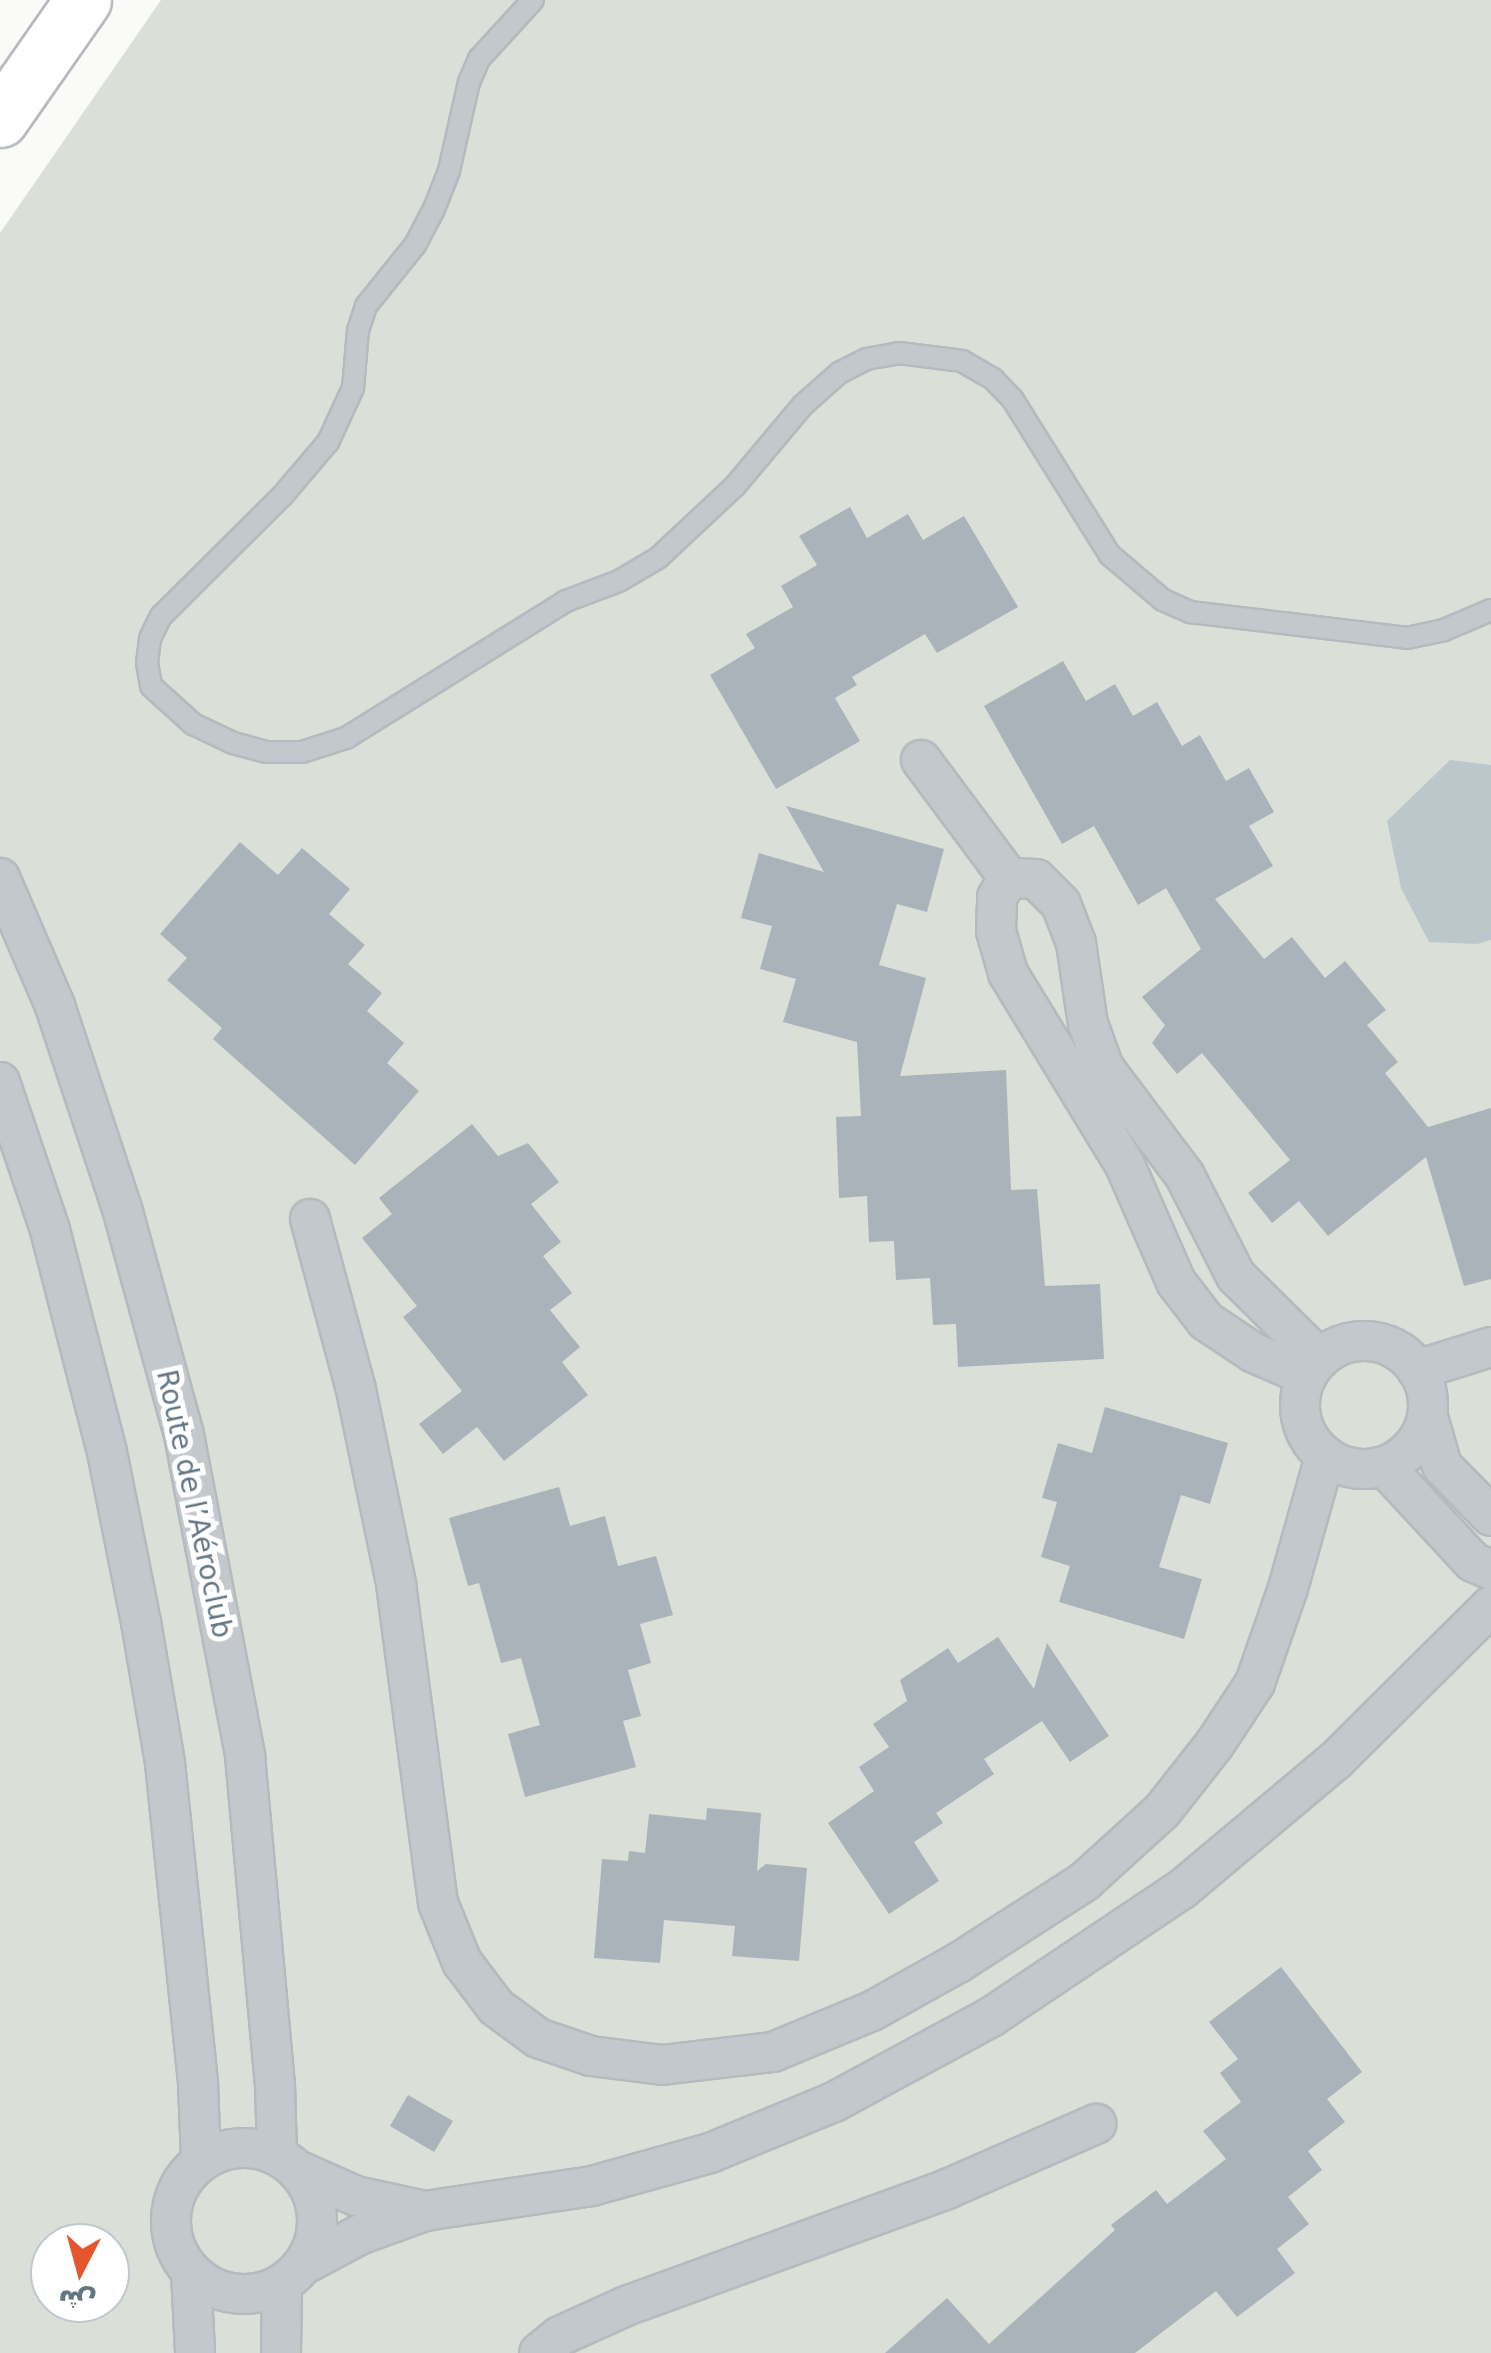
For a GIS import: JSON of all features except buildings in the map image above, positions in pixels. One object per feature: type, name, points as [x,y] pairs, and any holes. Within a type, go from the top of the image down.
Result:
[{"type":"main road","points":[[0,119],[82,0]]},
{"type":"street","points":[[921,760],[1009,878]]},
{"type":"street","name":"Route de l’Aéroclub","points":[[0,878],[54,1006],[124,1212],[184,1436],[245,1756],[275,2084],[287,2163]]},
{"type":"street","points":[[1009,878],[1036,879],[1061,904],[1076,943],[1088,1024],[1104,1068],[1185,1176],[1236,1276],[1314,1367]]},
{"type":"street","points":[[1009,878],[997,897],[996,931],[1008,973],[1125,1166],[1176,1282],[1206,1321],[1254,1352],[1314,1367]]},
{"type":"street","points":[[0,1082],[50,1230],[107,1452],[141,1622],[165,1764],[198,2084],[201,2160]]},
{"type":"street","points":[[310,1220],[356,1390],[396,1584],[438,1903],[462,1962],[496,2007],[538,2038],[591,2056],[662,2064],[774,2052],[889,2002],[1086,1881],[1162,1811],[1255,1683],[1288,1588],[1325,1456]]},
{"type":"street","points":[[1428,1416],[1413,1448],[1384,1466],[1343,1466],[1325,1456],[1304,1428],[1301,1393],[1314,1367],[1338,1346],[1382,1344],[1402,1354],[1425,1384],[1428,1416],[1442,1466],[1491,1516]]},
{"type":"street","points":[[1417,1370],[1491,1347]]},
{"type":"street","points":[[1384,1466],[1473,1562],[1491,1570]]},
{"type":"street","points":[[425,2211],[356,2196],[287,2163],[238,2148],[201,2160],[178,2190],[170,2227],[176,2252],[191,2272],[211,2287],[235,2294],[260,2293],[359,2235],[425,2211],[592,2186],[710,2153],[834,2102],[991,2018],[1181,1890],[1336,1760],[1491,1606]]},
{"type":"street","points":[[539,2353],[560,2336],[626,2306],[947,2189],[1096,2124]]},
{"type":"street","points":[[281,2353],[293,2274],[318,2226],[309,2187],[287,2163]]},
{"type":"street","points":[[191,2272],[195,2353]]},
{"type":"lane","points":[[533,0],[474,70],[449,170],[434,209],[414,245],[366,306],[358,330],[353,388],[328,442],[282,496],[161,616],[148,651],[151,686],[193,724],[232,743],[267,752],[302,752],[346,738],[566,601],[619,580],[658,558],[735,486],[804,405],[840,373],[866,359],[899,352],[962,361],[993,379],[1014,400],[1110,554],[1162,600],[1190,612],[1407,638],[1444,630],[1491,610]]},
{"type":"shaded area","points":[[161,0],[1491,0],[1491,2353],[0,2353],[0,233]]},
{"type":"shaded area","points":[[1450,760],[1491,765],[1491,940],[1477,944],[1429,942],[1401,888],[1387,821]]}]
